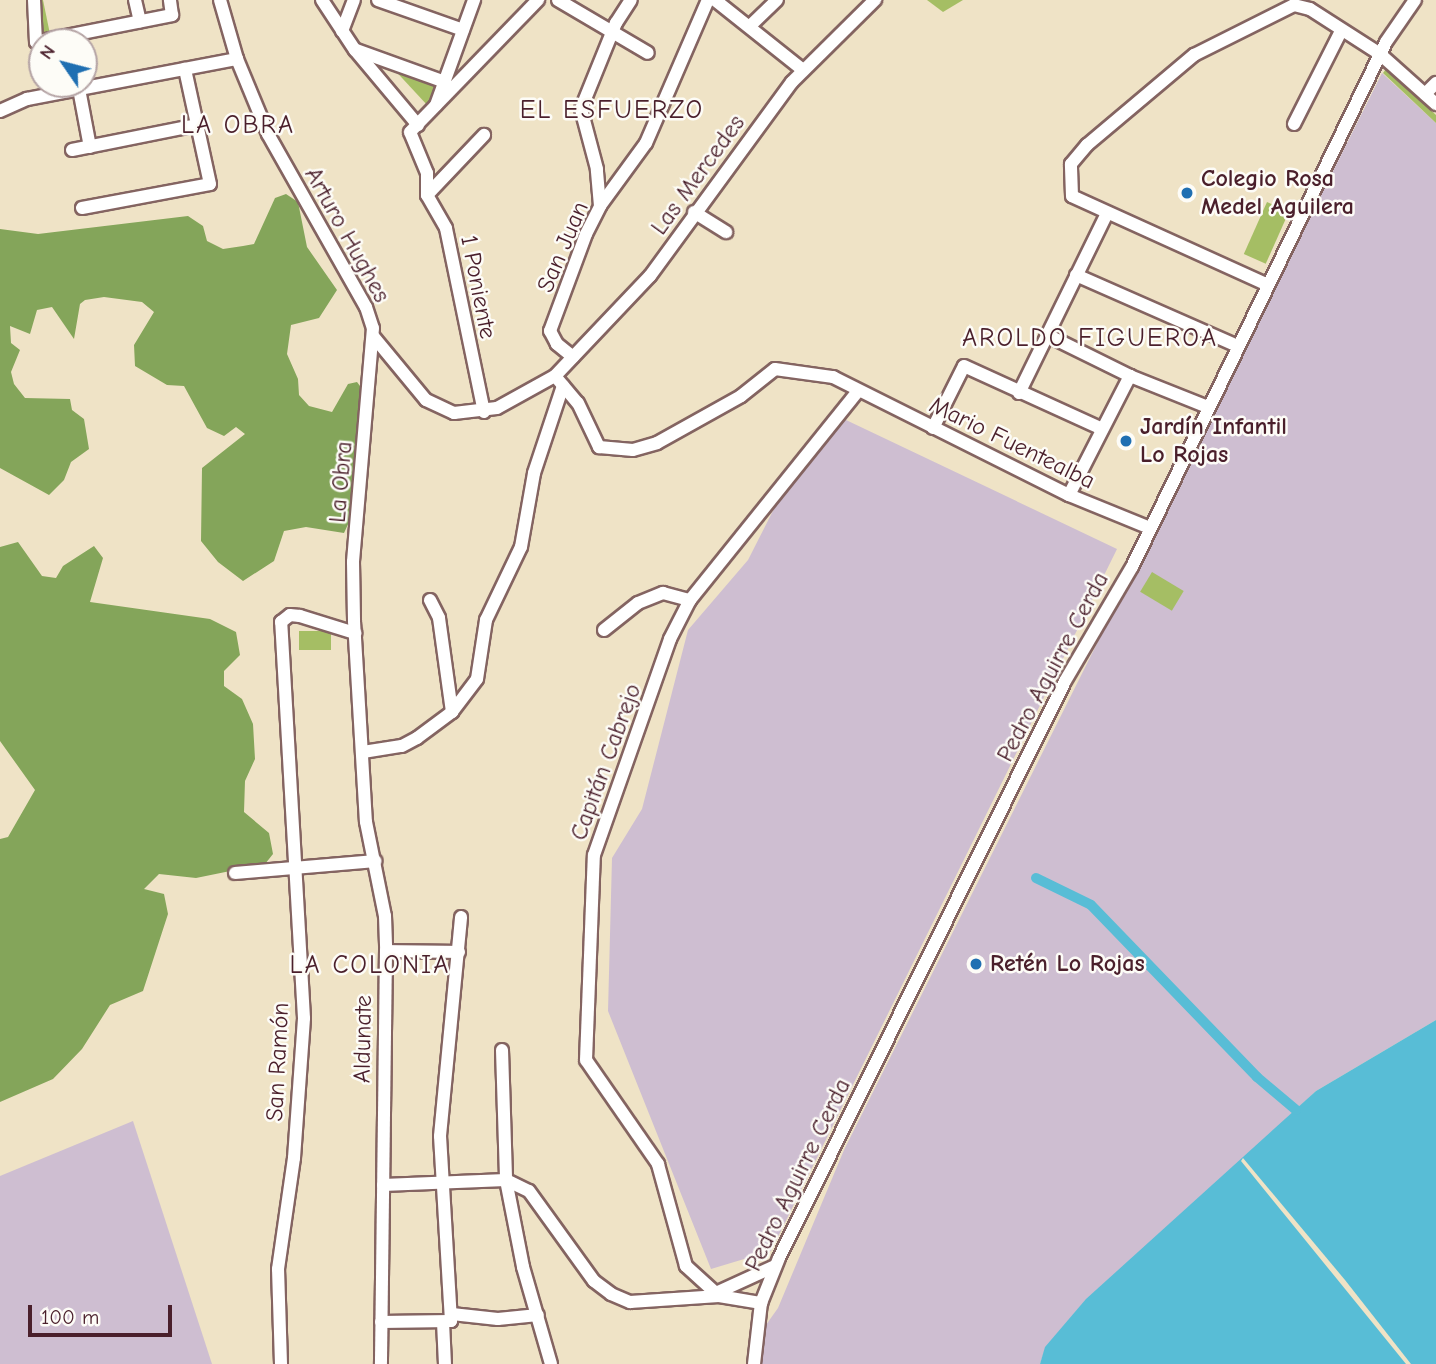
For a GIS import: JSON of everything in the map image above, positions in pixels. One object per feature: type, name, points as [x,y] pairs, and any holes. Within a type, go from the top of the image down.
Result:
[{"type":"street","points":[[34,0],[36,42],[173,15],[170,0]]},
{"type":"street","points":[[135,0],[140,21]]},
{"type":"street","name":"Arturo Hughes","points":[[220,0],[237,59],[279,157],[366,307],[373,335]]},
{"type":"street","points":[[322,0],[355,50],[418,125],[537,0]]},
{"type":"street","points":[[342,31],[354,0]]},
{"type":"street","points":[[378,0],[463,30]]},
{"type":"street","points":[[435,108],[474,0]]},
{"type":"street","points":[[558,0],[648,53]]},
{"type":"street","points":[[600,206],[597,169],[581,109],[613,32],[631,0]]},
{"type":"street","name":"San Juan","points":[[573,357],[556,344],[550,331],[600,206],[646,143],[708,0]]},
{"type":"street","points":[[715,0],[751,25],[803,70]]},
{"type":"street","points":[[751,25],[777,0]]},
{"type":"street","name":"Las Mercedes","points":[[363,752],[402,746],[452,712],[480,670],[486,620],[521,547],[534,472],[559,381],[573,357],[650,276],[694,212],[803,70],[876,0]]},
{"type":"street","name":"Pedro Aguirre Cerda","points":[[754,1364],[761,1303],[775,1266],[1065,681],[1150,528],[1380,54],[1415,0]]},
{"type":"street","points":[[1268,285],[1072,196],[1071,164],[1087,145],[1194,55],[1294,5],[1310,9],[1380,54],[1436,104]]},
{"type":"street","points":[[1294,124],[1341,31]]},
{"type":"street","points":[[355,50],[445,82]]},
{"type":"street","points":[[98,85],[237,59]]},
{"type":"street","points":[[82,208],[210,184],[185,69]]},
{"type":"street","points":[[1425,94],[1436,83]]},
{"type":"street","points":[[0,111],[32,98]]},
{"type":"street","points":[[81,98],[90,146]]},
{"type":"street","points":[[72,150],[198,125]]},
{"type":"street","name":"1 Poniente","points":[[418,125],[410,132],[410,140],[427,173],[428,195],[446,228],[453,254],[467,346],[484,412]]},
{"type":"street","points":[[428,195],[484,135]]},
{"type":"street","name":"1 Poniente","points":[[427,173],[440,183]]},
{"type":"street","points":[[694,212],[726,232]]},
{"type":"street","points":[[1019,393],[1107,213]]},
{"type":"street","points":[[1076,275],[1238,346]]},
{"type":"street","points":[[373,335],[436,408],[454,413],[484,412],[559,381]]},
{"type":"street","name":"La Obra","points":[[355,633],[353,562],[373,335]]},
{"type":"street","points":[[1047,335],[1130,376],[1208,407]]},
{"type":"street","points":[[933,428],[964,366],[1102,429]]},
{"type":"street","name":"Mario Fuentealba","points":[[559,381],[578,402],[599,447],[633,450],[657,443],[741,396],[775,369],[833,377],[857,392],[1069,495],[1150,528]]},
{"type":"street","points":[[1069,495],[1130,376]]},
{"type":"street","name":"Capitán Cabrejo","points":[[717,1294],[686,1265],[658,1164],[644,1139],[598,1081],[586,1060],[585,1041],[592,983],[589,933],[594,855],[670,639],[690,600],[857,392]]},
{"type":"street","points":[[604,630],[638,603],[663,593],[690,600]]},
{"type":"street","points":[[430,600],[439,618],[452,712]]},
{"type":"street","name":"San Ramón","points":[[281,1364],[278,1269],[294,1158],[304,1018],[281,622],[290,615],[355,633]]},
{"type":"street","name":"Aldunate","points":[[355,633],[366,822],[375,861],[386,951],[381,1364]]},
{"type":"street","points":[[235,873],[375,861]]},
{"type":"street","points":[[445,1364],[448,1318],[440,1136],[461,917]]},
{"type":"street","points":[[386,951],[458,952]]},
{"type":"street","points":[[502,1050],[506,1180],[523,1267],[551,1364]]},
{"type":"street","points":[[383,1185],[444,1185],[506,1180],[529,1191],[594,1281],[611,1294],[642,1302],[717,1294],[761,1303]]},
{"type":"street","points":[[717,1294],[775,1266]]},
{"type":"street","points":[[381,1322],[448,1318],[498,1319],[538,1315]]},
{"type":"shaded area","points":[[1382,73],[1436,123],[1436,1020],[1316,1091],[1046,1347],[1040,1364],[755,1364],[758,1336],[778,1308],[844,1150]]},
{"type":"shaded area","points":[[846,420],[1117,549],[771,1251],[711,1269],[608,1011],[612,858],[642,809],[688,630],[748,560],[784,489]]},
{"type":"shaded area","points":[[133,1121],[212,1364],[0,1364],[0,1176]]},
{"type":"green space","points":[[33,0],[43,0],[49,28],[36,28]]},
{"type":"green space","points":[[927,0],[963,0],[943,12]]},
{"type":"green space","points":[[390,65],[441,85],[437,97],[428,106]]},
{"type":"green space","points":[[1386,69],[1436,115],[1436,123],[1383,73]]},
{"type":"green space","points":[[286,194],[298,202],[307,247],[337,290],[319,318],[291,325],[287,354],[298,379],[299,395],[309,406],[332,412],[348,384],[357,382],[363,390],[350,520],[344,533],[306,527],[284,531],[274,561],[243,581],[218,562],[201,541],[202,468],[245,434],[236,427],[224,436],[207,428],[184,386],[167,385],[135,366],[134,345],[154,312],[142,302],[104,297],[85,300],[80,304],[74,339],[52,307],[37,310],[30,334],[10,326],[11,343],[20,350],[11,372],[14,384],[25,398],[70,399],[72,410],[84,419],[89,449],[71,462],[64,480],[49,495],[0,468],[0,229],[38,234],[188,216],[203,226],[207,241],[223,249],[254,244],[275,198]]},
{"type":"green space","points":[[1267,202],[1289,212],[1266,264],[1244,254]]},
{"type":"green space","points":[[18,542],[42,576],[56,578],[63,566],[94,546],[103,558],[90,602],[210,619],[236,632],[240,655],[224,671],[224,686],[242,699],[253,724],[255,759],[245,781],[244,812],[269,833],[273,854],[265,864],[196,878],[159,874],[144,889],[164,894],[168,914],[143,991],[110,1005],[82,1049],[53,1079],[0,1102],[0,839],[8,837],[35,790],[0,741],[0,547]]},
{"type":"green space","points":[[1152,572],[1184,591],[1172,611],[1140,592]]},
{"type":"green space","points":[[299,631],[331,631],[331,650],[299,650]]},
{"type":"water","points":[[1436,1020],[1436,1364],[1040,1364],[1045,1347],[1086,1299],[1316,1091]]},
{"type":"pier","points":[[1243,1158],[1411,1364],[1406,1364],[1241,1161]]},
{"type":"waterway","points":[[1036,878],[1091,905],[1257,1077],[1296,1110]]},
{"type":"place","name":"Colegio Rosa Medel Aguilera","points":[[1187,193]]},
{"type":"place","name":"Jardín Infantil Lo Rojas","points":[[1126,441]]},
{"type":"place","name":"Retén Lo Rojas","points":[[976,964]]},
{"type":"district","name":"EL ESFUERZO","points":[[612,111]]},
{"type":"district","name":"LA OBRA","points":[[238,126]]},
{"type":"district","name":"AROLDO FIGUEROA","points":[[1090,339]]},
{"type":"district","name":"LA COLONIA","points":[[370,966]]}]
